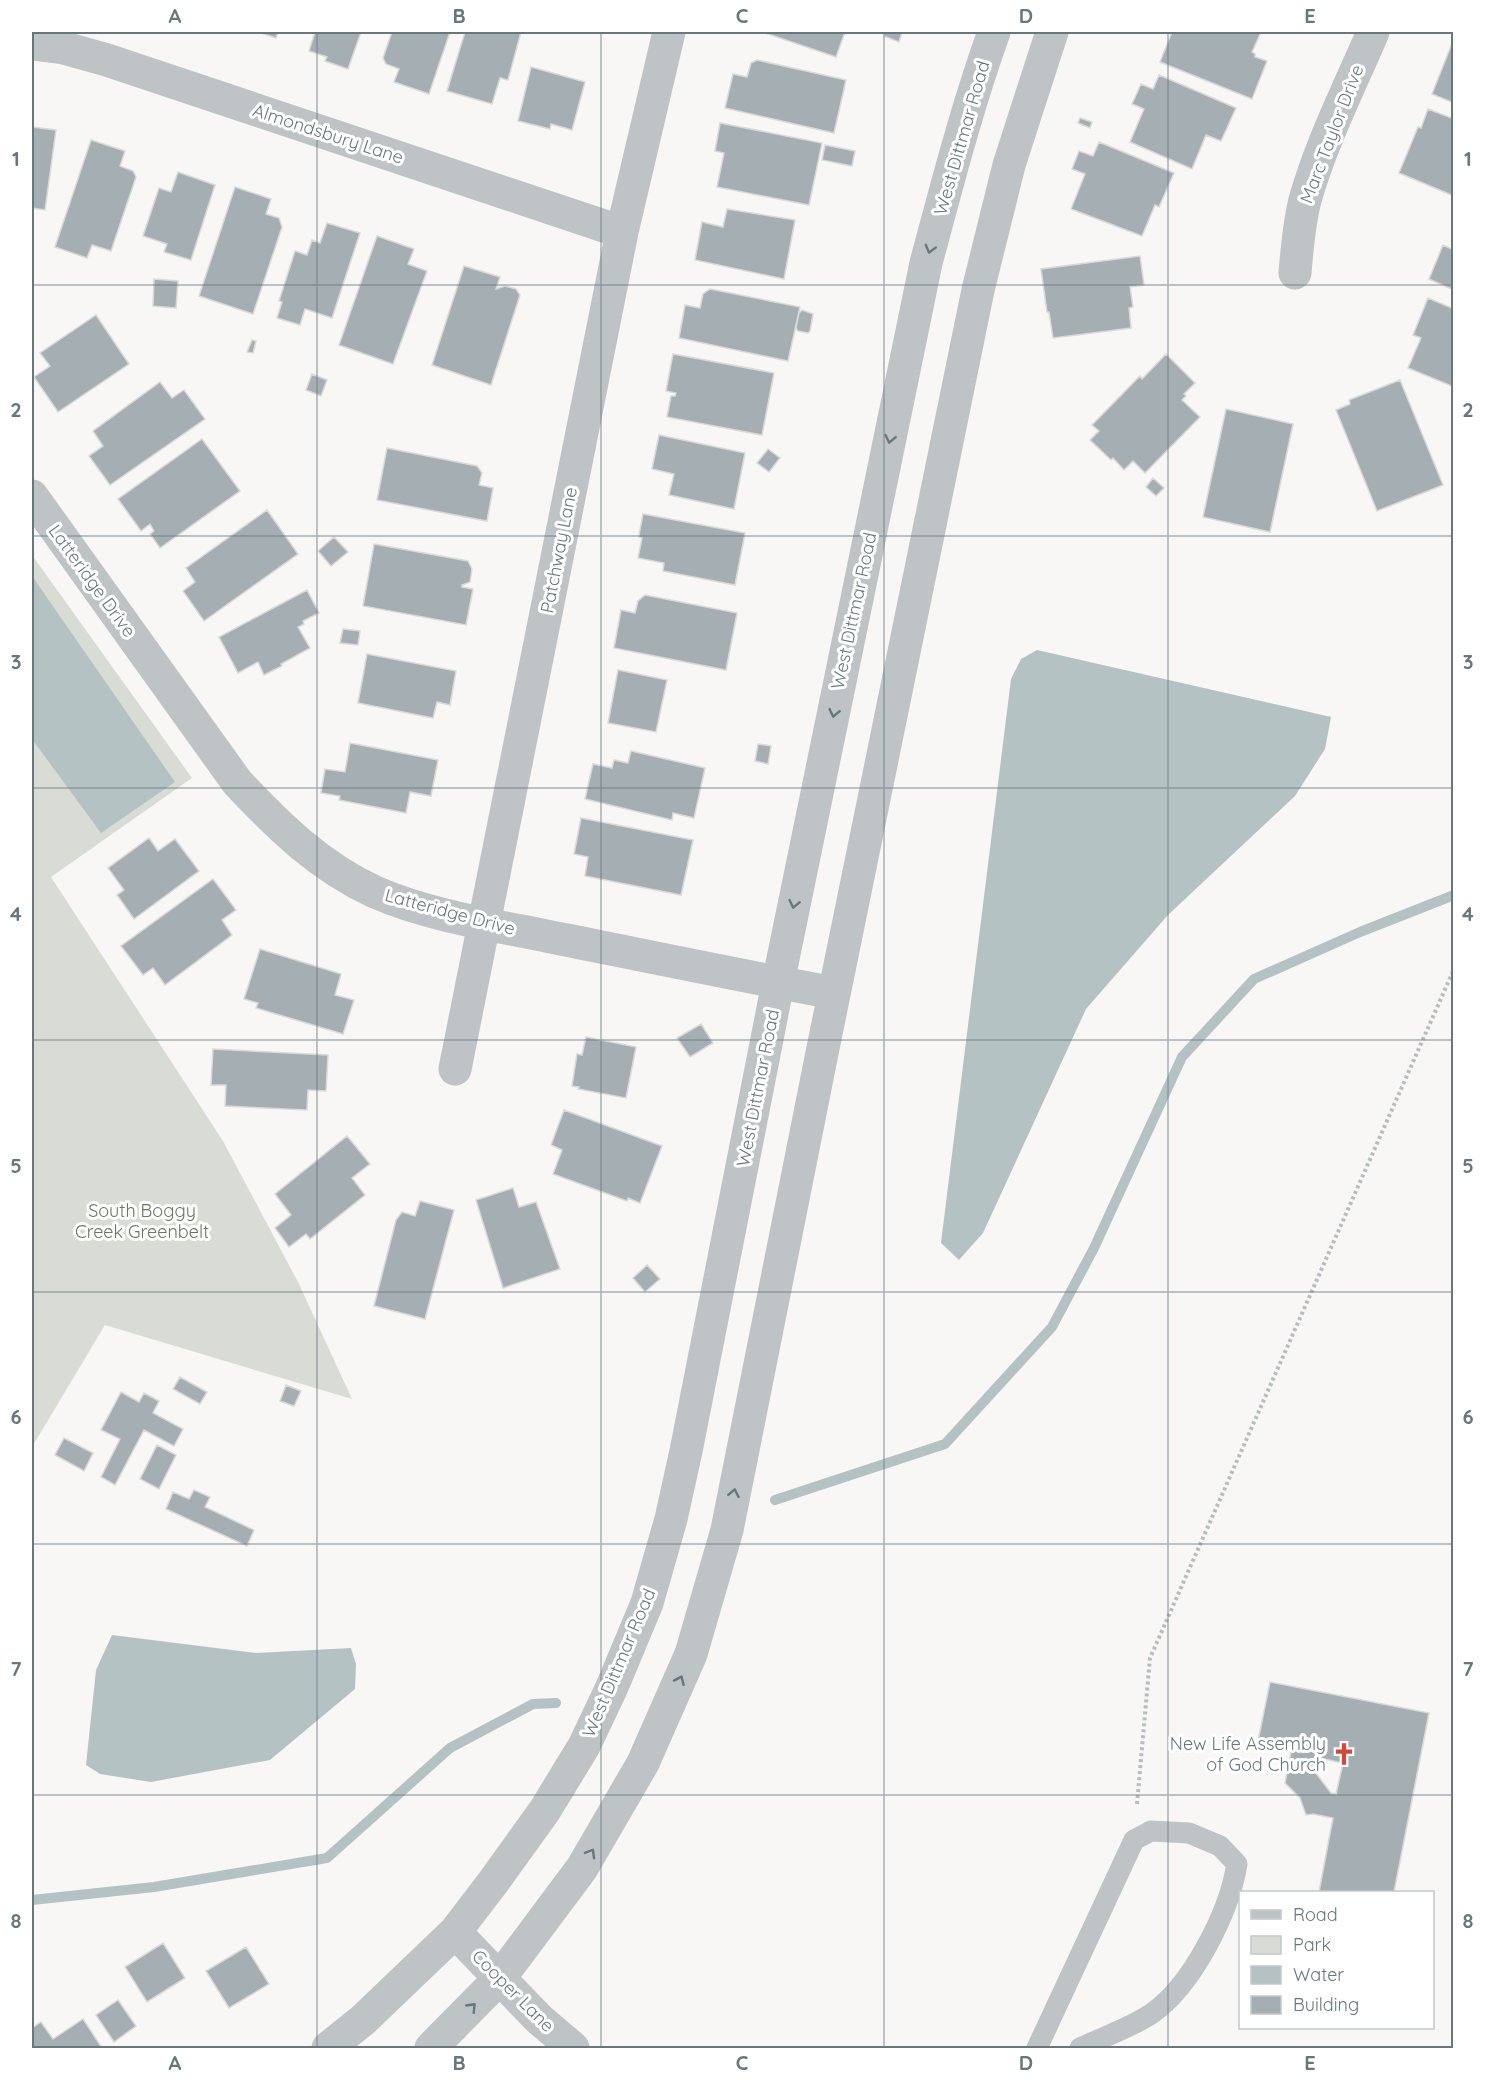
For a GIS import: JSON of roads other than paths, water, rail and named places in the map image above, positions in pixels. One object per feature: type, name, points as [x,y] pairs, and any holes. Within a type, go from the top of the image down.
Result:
[{"type":"street","name":"Patchway Lane","points":[[455,1069],[622,232],[669,32]]},
{"type":"street","name":"West Dittmar Road","points":[[328,2049],[363,2020],[455,1932],[545,1810],[584,1746],[612,1687],[647,1603],[671,1519],[686,1451],[778,982],[926,263],[953,161],[994,32]]},
{"type":"street","points":[[431,2049],[499,1979],[582,1868],[643,1763],[691,1654],[727,1530],[978,290],[1009,165],[1052,32]]},
{"type":"street","name":"Marc Taylor Drive","points":[[1295,273],[1298,235],[1305,200],[1316,167],[1373,32]]},
{"type":"street","name":"Almondsbury Lane","points":[[32,44],[64,48],[107,60],[622,232]]},
{"type":"street","name":"Latteridge Drive","points":[[32,496],[237,782],[273,821],[312,855],[376,892],[411,904],[484,923],[834,993]]},
{"type":"street","name":"Cooper Lane","points":[[455,1932],[539,2019],[573,2049]]},
{"type":"lane","points":[[1037,2049],[1134,1840],[1152,1831],[1189,1833],[1220,1846],[1237,1864],[1235,1879],[1208,1948],[1169,2000],[1150,2015],[1080,2049]]},
{"type":"water","points":[[32,576],[175,782],[101,833],[32,739]]},
{"type":"water","points":[[1037,650],[1331,717],[1325,749],[1295,796],[1168,915],[1086,1009],[983,1233],[959,1260],[941,1243],[1011,679],[1021,659]]},
{"type":"water","points":[[112,1635],[256,1653],[351,1648],[356,1664],[355,1689],[270,1760],[151,1782],[100,1774],[86,1765],[96,1670]]},
{"type":"waterway","points":[[775,1500],[945,1444],[1052,1327],[1094,1248],[1182,1057],[1254,979],[1360,932],[1454,895]]},
{"type":"waterway","points":[[32,1900],[154,1887],[327,1858],[450,1748],[533,1704],[556,1703]]},
{"type":"place","name":"New Life Assembly of God Church","points":[[1344,1754]]},
{"type":"park label","name":"South Boggy Creek Greenbelt","points":[[142,1221]]}]
